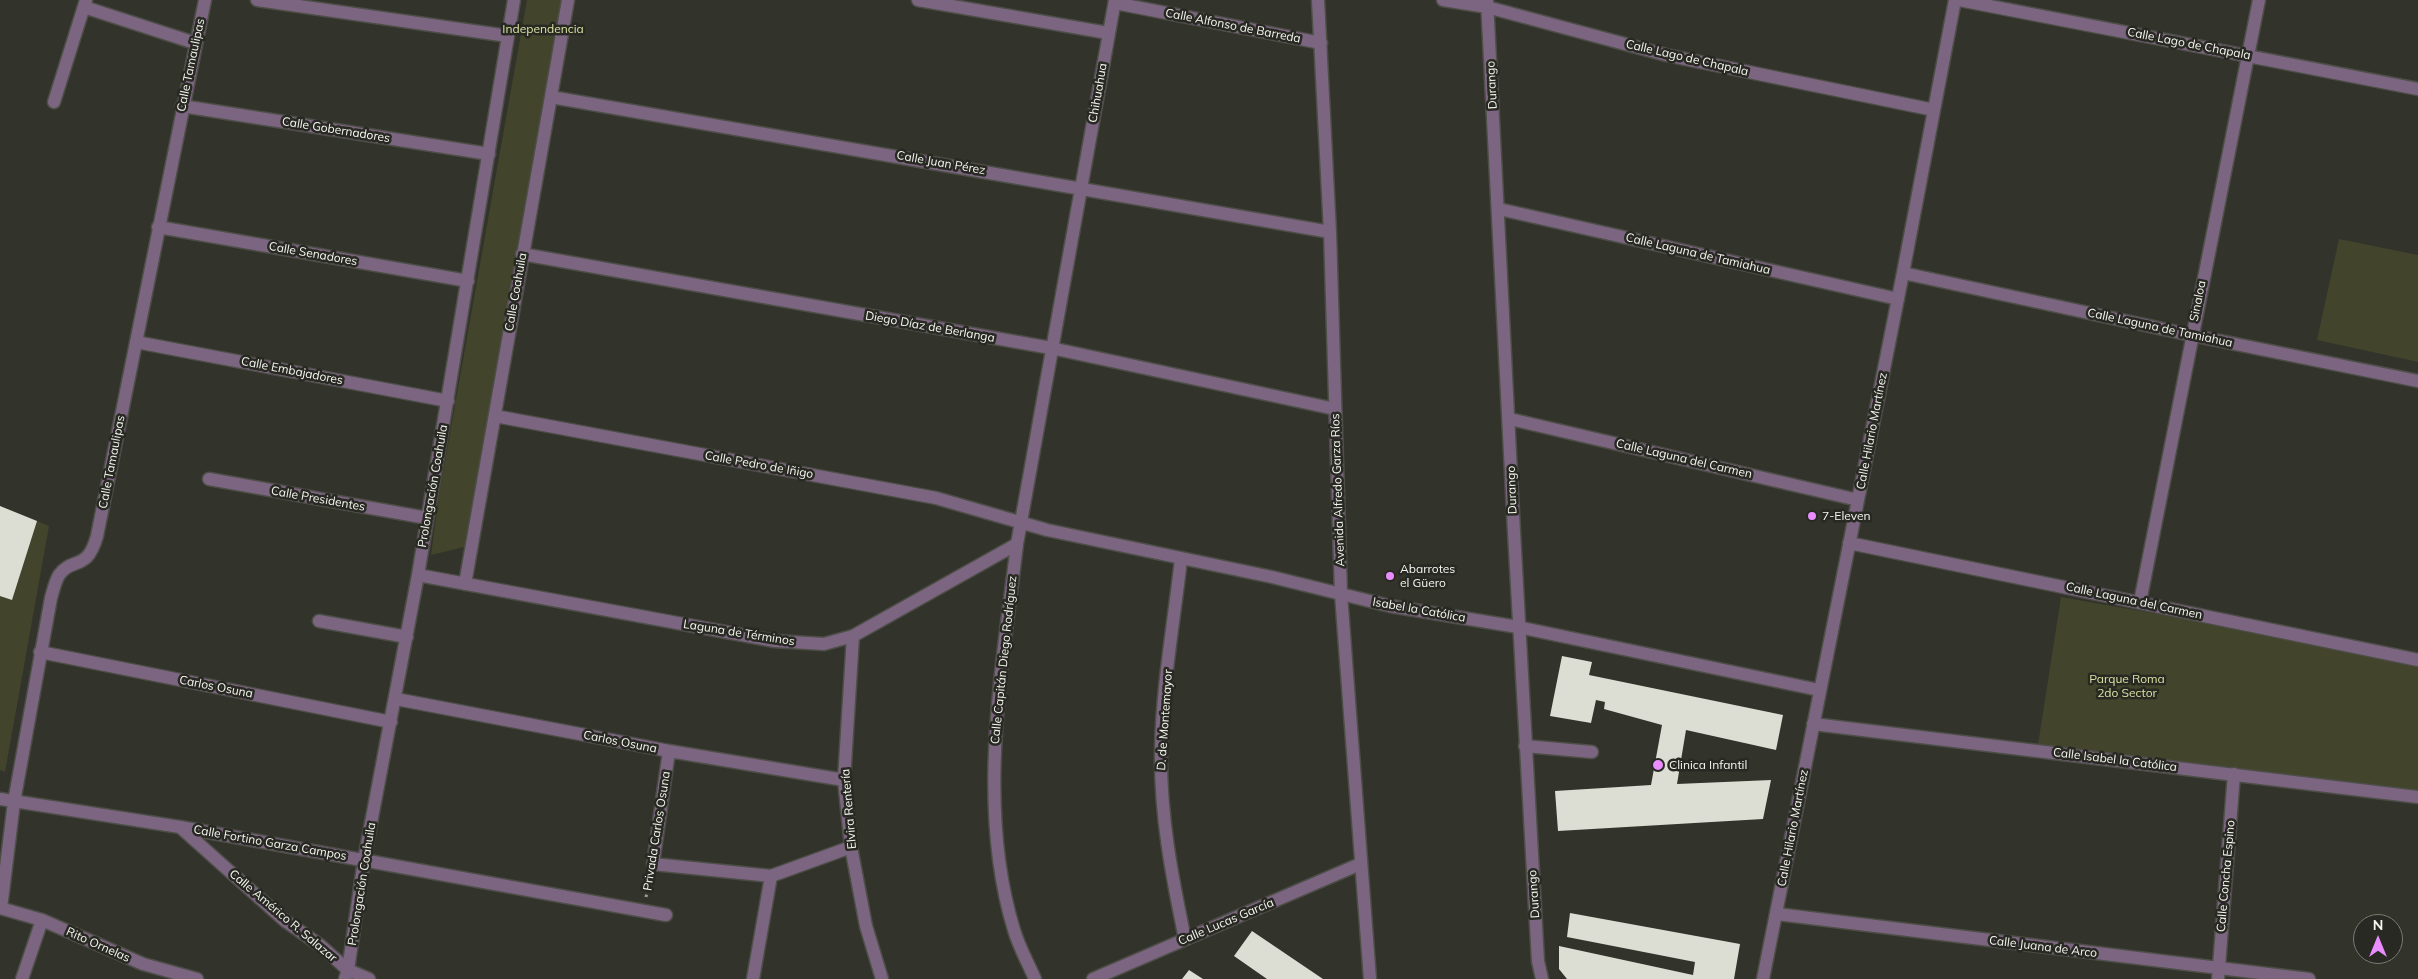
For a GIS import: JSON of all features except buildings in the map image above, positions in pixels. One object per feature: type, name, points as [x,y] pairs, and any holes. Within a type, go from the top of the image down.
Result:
[{"type":"street","name":"Calle Tamaulipas","points":[[1,908],[14,802],[51,598],[59,576],[64,570],[89,557],[95,544],[182,106],[205,0]]},
{"type":"street","points":[[256,0],[508,36]]},
{"type":"street","name":"Prolongación Coahuila","points":[[346,975],[364,860],[396,699],[448,401],[514,0]]},
{"type":"street","name":"Calle Coahuila","points":[[464,584],[568,0]]},
{"type":"street","points":[[918,0],[956,3],[1108,33]]},
{"type":"street","name":"Avenida Alfredo Garza Ríos","points":[[1318,0],[1330,232],[1341,594],[1370,979]]},
{"type":"street","name":"Calle Lago de Chapala","points":[[1442,0],[1487,3],[1666,55],[1934,110]]},
{"type":"street","name":"Calle Hilario Martínez","points":[[1763,979],[1898,299],[1955,0]]},
{"type":"street","name":"Calle Lago de Chapala","points":[[1959,0],[2418,89]]},
{"type":"street","name":"Sinaloa","points":[[2140,602],[2191,336],[2259,0]]},
{"type":"street","name":"Calle Alfonso de Barreda","points":[[1115,2],[1321,43]]},
{"type":"street","name":"Chihuahua","points":[[1081,187],[1115,2]]},
{"type":"street","name":"Durango","points":[[1487,3],[1510,419],[1518,627],[1538,961],[1542,979]]},
{"type":"street","points":[[54,102],[85,4],[195,44]]},
{"type":"street","name":"Calle Juan Pérez","points":[[551,97],[1081,187],[1330,232]]},
{"type":"street","name":"Calle Gobernadores","points":[[182,106],[489,154]]},
{"type":"street","points":[[1017,544],[1081,187]]},
{"type":"street","name":"Calle Laguna de Tamiahua","points":[[1499,209],[1898,299]]},
{"type":"street","name":"Calle Senadores","points":[[158,227],[468,281]]},
{"type":"street","name":"Diego Díaz de Berlanga","points":[[522,254],[1052,348],[1335,409]]},
{"type":"street","name":"Calle Laguna de Tamiahua","points":[[1903,273],[2191,336],[2418,381]]},
{"type":"street","name":"Calle Embajadores","points":[[136,342],[448,401]]},
{"type":"street","name":"Calle Pedro de Iñigo","points":[[495,416],[936,498],[1021,522]]},
{"type":"street","name":"Calle Laguna del Carmen","points":[[1510,419],[1858,500]]},
{"type":"street","name":"Calle Presidentes","points":[[209,479],[427,518]]},
{"type":"street","name":"Isabel la Católica","points":[[1021,522],[1181,559],[1272,577],[1390,606],[1518,627],[1819,690]]},
{"type":"street","name":"Calle Laguna del Carmen","points":[[1849,543],[2418,659]]},
{"type":"street","name":"Laguna de Términos","points":[[418,575],[775,641],[824,644],[853,636],[1017,544]]},
{"type":"street","name":"Calle Capitán Diego Rodríguez","points":[[1017,544],[995,728],[995,821],[1014,931],[1036,979]]},
{"type":"street","name":"D. de Montemayor","points":[[1181,559],[1164,712],[1161,784],[1170,867],[1184,939]]},
{"type":"street","points":[[319,621],[407,637]]},
{"type":"street","name":"Elvira Rentería","points":[[853,636],[844,780],[851,846],[866,926],[882,979]]},
{"type":"street","name":"Carlos Osuna","points":[[40,652],[391,722]]},
{"type":"street","name":"Carlos Osuna","points":[[396,699],[669,751],[844,780]]},
{"type":"street","name":"Calle Isabel la Católica","points":[[1813,724],[2418,797]]},
{"type":"street","points":[[1525,746],[1592,752]]},
{"type":"street","name":"Privada Carlos Osuna","points":[[653,864],[669,751]]},
{"type":"street","name":"Calle Concha Espino","points":[[2218,974],[2234,774]]},
{"type":"street","name":"Calle Fortino Garza Campos","points":[[0,799],[180,826],[666,915]]},
{"type":"street","name":"Calle Américo R. Salazar","points":[[180,826],[252,894],[284,920],[321,946],[346,975],[369,979]]},
{"type":"street","points":[[653,864],[771,876],[851,846]]},
{"type":"street","name":"Calle Lucas García","points":[[1093,979],[1360,864]]},
{"type":"street","points":[[753,979],[771,876]]},
{"type":"street","name":"Rito Ornelas","points":[[1,908],[42,920],[143,964],[197,979]]},
{"type":"street","name":"Calle Juana de Arco","points":[[1777,914],[2218,974],[2309,979]]},
{"type":"street","points":[[22,979],[42,920]]},
{"type":"path","name":"Privada Carlos Osuna","points":[[643,911],[653,864]]},
{"type":"green space","name":"Independencia","points":[[527,0],[570,0],[464,547],[431,555],[439,495]]},
{"type":"green space","points":[[2339,239],[2418,255],[2418,362],[2317,340]]},
{"type":"green space","points":[[0,506],[49,526],[5,772],[0,770]]},
{"type":"green space","name":"Parque Roma 2do Sector","points":[[2061,597],[2418,660],[2418,797],[2037,751]]},
{"type":"place","name":"7-Eleven","points":[[1812,516]]},
{"type":"place","name":"Abarrotes el Güero","points":[[1390,576]]},
{"type":"place","name":"Clinica Infantil","points":[[1658,765]]}]
